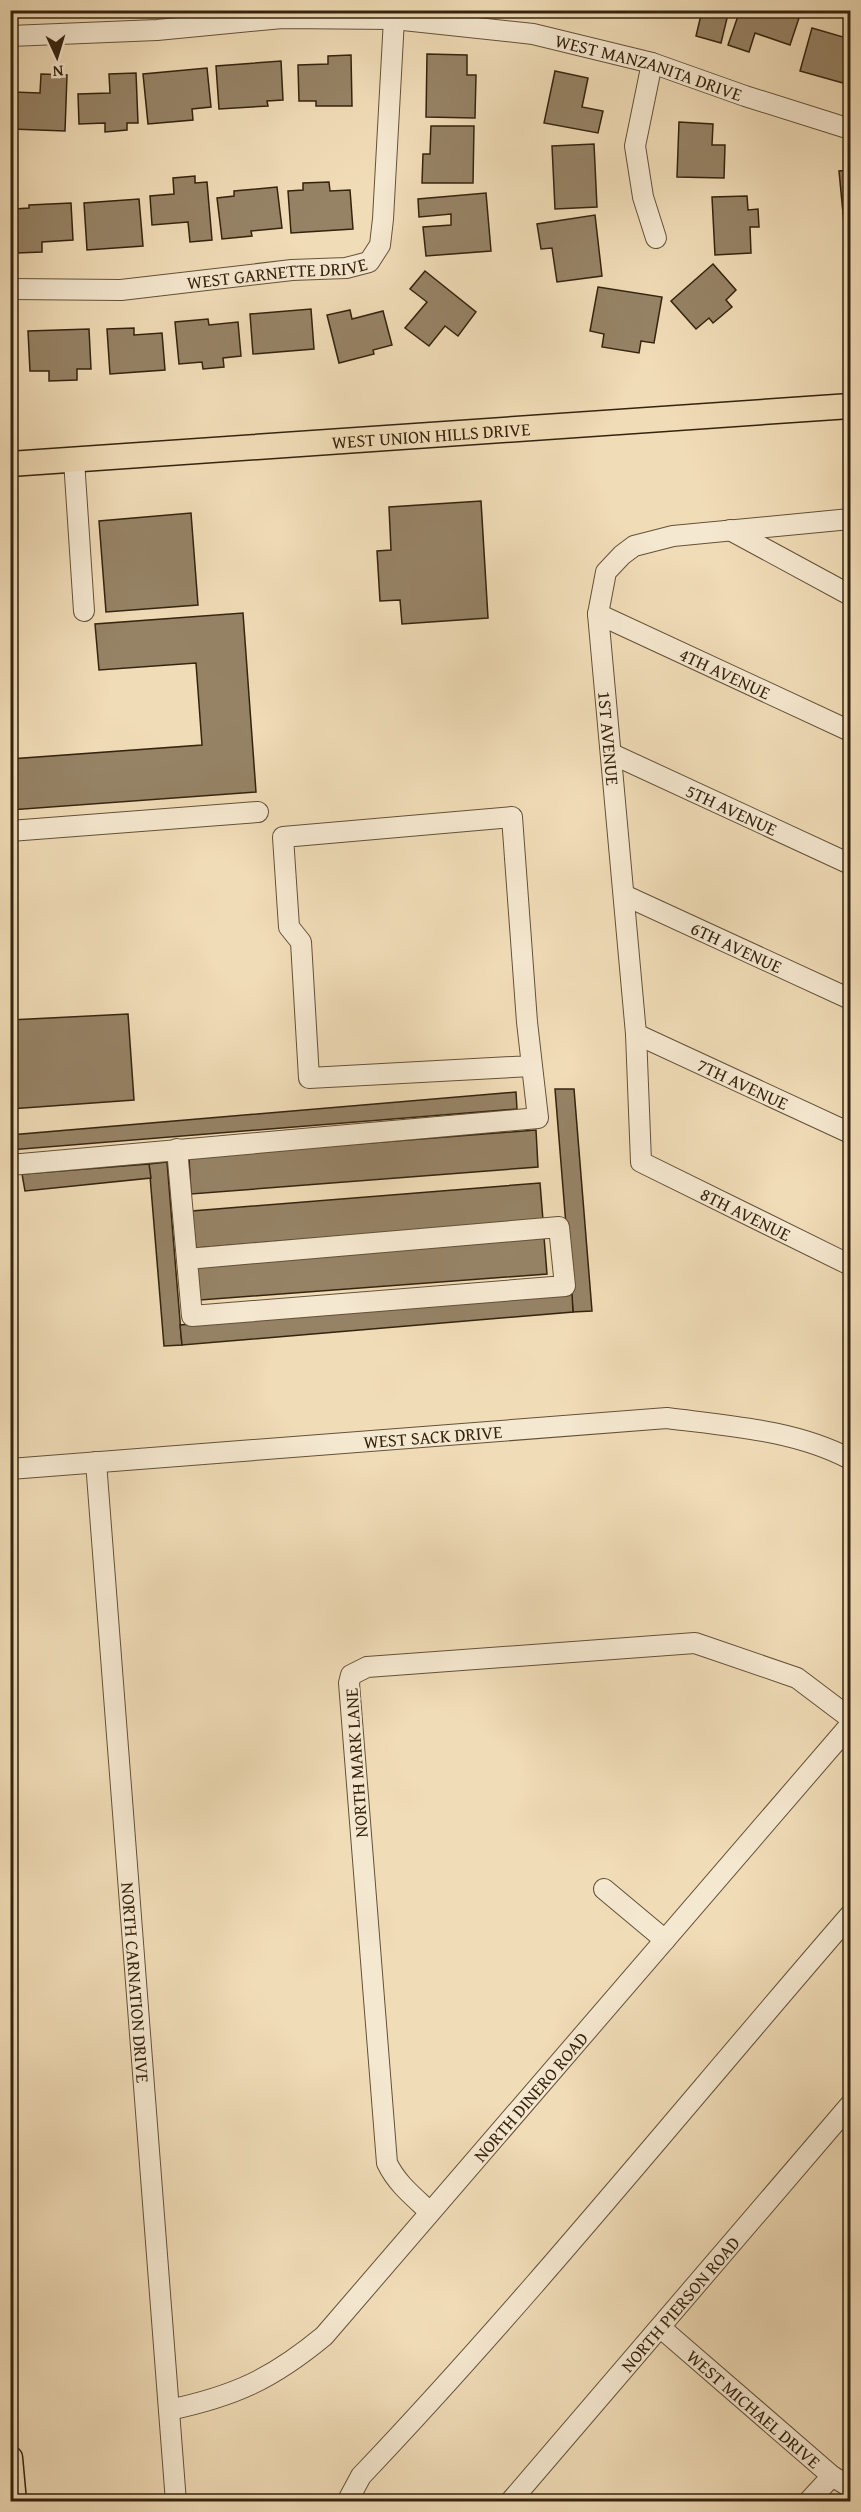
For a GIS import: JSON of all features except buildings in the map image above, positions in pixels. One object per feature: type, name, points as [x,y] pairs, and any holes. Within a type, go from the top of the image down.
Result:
[{"type":"main road","name":"WEST UNION HILLS DRIVE","points":[[10,464],[850,406]]},
{"type":"main road","points":[[10,2458],[14,2502]]},
{"type":"street","name":"WEST MANZANITA DRIVE","points":[[10,36],[157,30],[282,18],[394,19],[533,33],[652,63],[745,96],[850,129]]},
{"type":"street","name":"WEST GARNETTE DRIVE","points":[[10,289],[121,290],[292,270],[346,268],[369,262],[380,245],[383,219],[394,19]]},
{"type":"street","points":[[652,63],[635,146],[643,197],[656,238]]},
{"type":"street","points":[[74,460],[84,611]]},
{"type":"street","name":"1ST AVENUE","points":[[641,1162],[636,1034],[598,614],[606,572],[634,546],[665,537],[850,519]]},
{"type":"street","points":[[729,530],[850,595]]},
{"type":"street","name":"4TH AVENUE","points":[[598,614],[850,731]]},
{"type":"street","name":"5TH AVENUE","points":[[612,754],[850,864]]},
{"type":"street","points":[[10,831],[258,812]]},
{"type":"street","points":[[10,1166],[177,1149],[538,1118],[531,1066],[512,817],[283,837],[289,927],[301,942],[309,1078],[531,1066]]},
{"type":"street","name":"6TH AVENUE","points":[[624,895],[850,999]]},
{"type":"street","name":"7TH AVENUE","points":[[636,1034],[850,1133]]},
{"type":"street","points":[[177,1149],[192,1316],[565,1286],[560,1227],[187,1258]]},
{"type":"street","name":"8TH AVENUE","points":[[641,1162],[850,1265]]},
{"type":"street","name":"WEST SACK DRIVE","points":[[10,1469],[667,1418],[753,1429],[824,1445],[850,1459]]},
{"type":"street","name":"NORTH CARNATION DRIVE","points":[[96,1462],[176,2502]]},
{"type":"street","name":"NORTH MARK LANE","points":[[430,2212],[402,2186],[387,2163],[349,1683],[351,1675],[367,1667],[695,1643],[797,1678],[850,1718]]},
{"type":"street","name":"NORTH DINERO ROAD","points":[[169,2410],[210,2401],[246,2388],[280,2370],[324,2336],[850,1725]]},
{"type":"street","points":[[604,1889],[665,1940]]},
{"type":"street","points":[[347,2502],[361,2476],[524,2299],[720,2065],[850,1915]]},
{"type":"street","name":"NORTH PIERSON ROAD","points":[[510,2502],[850,2105]]},
{"type":"street","name":"WEST MICHAEL DRIVE","points":[[661,2328],[832,2476],[850,2487]]},
{"type":"street","points":[[808,2502],[832,2476]]}]
